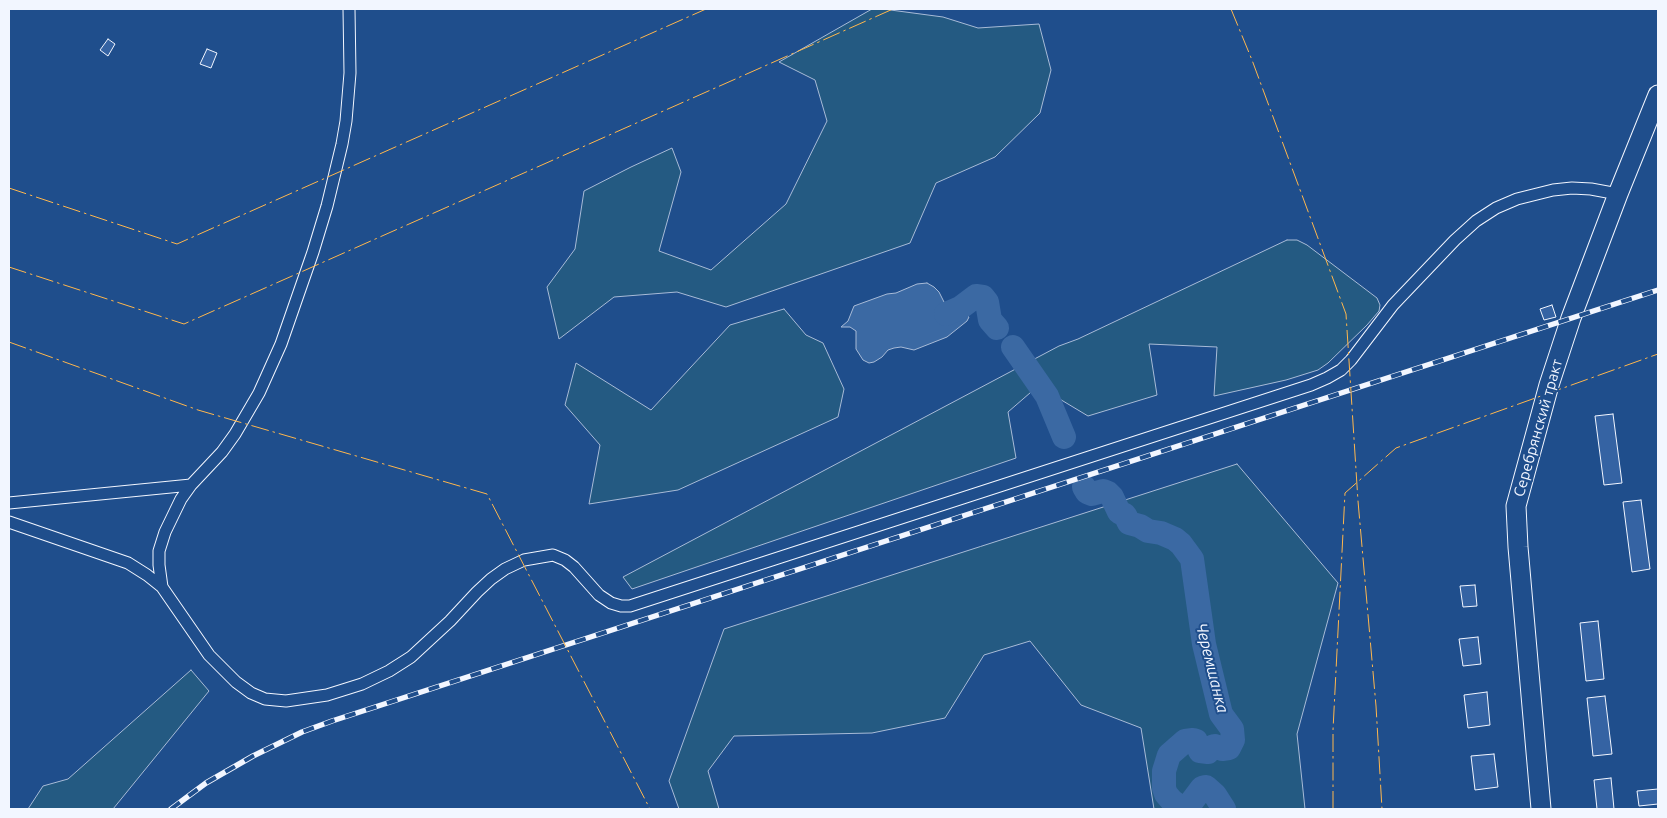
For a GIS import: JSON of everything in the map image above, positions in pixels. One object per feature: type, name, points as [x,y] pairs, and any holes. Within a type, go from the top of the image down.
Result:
[{"type":"main road","name":"Серебрянский тракт","points":[[1541,809],[1516,506],[1559,354],[1618,194],[1658,95]]},
{"type":"street","points":[[162,587],[159,551],[168,524],[181,498],[231,440],[259,393],[281,344],[307,269],[327,206],[345,129],[350,73],[349,9]]},
{"type":"street","points":[[9,522],[128,563],[148,575],[162,587],[210,655],[236,682],[251,693],[265,699],[286,701],[327,695],[362,684],[389,671],[411,657],[491,579],[505,569],[524,560],[553,555],[565,560],[574,567],[599,595],[611,603],[630,606],[1311,385],[1341,370],[1351,360],[1393,305],[1476,221],[1496,208],[1517,199],[1553,190],[1591,189],[1618,194]]},
{"type":"street","points":[[9,503],[191,485]]},
{"type":"shaded area","points":[[872,9],[943,17],[978,28],[1039,24],[1051,70],[1040,113],[995,157],[936,183],[910,243],[726,307],[677,292],[614,297],[559,339],[547,287],[575,249],[584,191],[672,148],[681,172],[659,251],[711,270],[786,204],[827,121],[815,80],[779,62]]},
{"type":"shaded area","points":[[1287,240],[1297,240],[1307,245],[1377,298],[1380,305],[1379,311],[1367,325],[1328,363],[1318,370],[1286,380],[1214,396],[1217,347],[1149,344],[1157,395],[1088,416],[1038,386],[1008,412],[1016,458],[632,589],[623,577],[1059,346],[1078,339]]},
{"type":"shaded area","points":[[927,283],[939,292],[945,304],[958,305],[969,317],[967,321],[947,337],[914,350],[901,347],[894,348],[888,350],[874,362],[869,363],[863,360],[856,349],[856,331],[850,327],[841,327],[848,321],[854,306],[887,294],[896,293],[917,284]]},
{"type":"shaded area","points":[[784,309],[806,335],[823,343],[844,389],[838,417],[678,490],[589,504],[600,445],[565,405],[576,363],[651,410],[730,325]]},
{"type":"shaded area","points":[[1237,464],[1338,583],[1297,734],[1305,809],[1154,809],[1141,728],[1081,705],[1030,641],[984,655],[945,718],[872,733],[734,736],[708,771],[719,809],[679,809],[669,781],[724,629]]},
{"type":"shaded area","points":[[191,670],[209,691],[113,809],[28,809],[43,786],[68,779]]},
{"type":"building","points":[[108,39],[115,44],[108,56],[100,50]]},
{"type":"building","points":[[207,49],[217,53],[211,68],[200,64]]},
{"type":"building","points":[[1552,305],[1556,317],[1544,320],[1540,309]]},
{"type":"building","points":[[1613,414],[1622,483],[1604,485],[1595,416]]},
{"type":"building","points":[[1641,500],[1650,569],[1632,572],[1623,502]]},
{"type":"building","points":[[1475,585],[1477,606],[1463,607],[1460,586]]},
{"type":"building","points":[[1598,621],[1604,679],[1586,681],[1580,623]]},
{"type":"building","points":[[1478,637],[1481,664],[1463,666],[1459,639]]},
{"type":"building","points":[[1487,692],[1490,725],[1468,728],[1464,695]]},
{"type":"building","points":[[1605,696],[1612,754],[1593,756],[1587,698]]},
{"type":"building","points":[[1494,754],[1498,787],[1475,790],[1471,756]]},
{"type":"building","points":[[1611,778],[1614,809],[1597,809],[1594,780]]},
{"type":"building","points":[[1658,789],[1658,804],[1639,806],[1637,791]]},
{"type":"waterway","name":"Черемшанка","points":[[946,314],[960,308],[976,296],[983,297],[987,302],[990,320],[997,328]]},
{"type":"waterway","name":"Черемшанка","points":[[1013,347],[1047,396],[1064,437]]},
{"type":"waterway","name":"Черемшанка","points":[[1084,487],[1087,492],[1092,494],[1103,491],[1108,493],[1119,512],[1125,515],[1129,523],[1175,539],[1192,559],[1204,644],[1221,714],[1232,729],[1233,740],[1229,748],[1222,749],[1215,746],[1208,752],[1200,751],[1196,741],[1185,741],[1169,755],[1164,771],[1164,788],[1172,801],[1179,806],[1184,806],[1190,804],[1202,788],[1206,787],[1215,795],[1224,809]]},
{"type":"railway","points":[[171,809],[206,783],[253,756],[302,732],[332,721],[1658,290]]},
{"type":"power","points":[[9,188],[177,244],[706,9]]},
{"type":"power","points":[[9,267],[184,324],[893,9]]},
{"type":"power","points":[[1231,9],[1252,60],[1346,314],[1358,501],[1376,706],[1382,809]]},
{"type":"power","points":[[9,342],[198,410],[487,494],[650,809]]},
{"type":"power","points":[[1333,809],[1333,730],[1345,493],[1396,448],[1658,354]]}]
